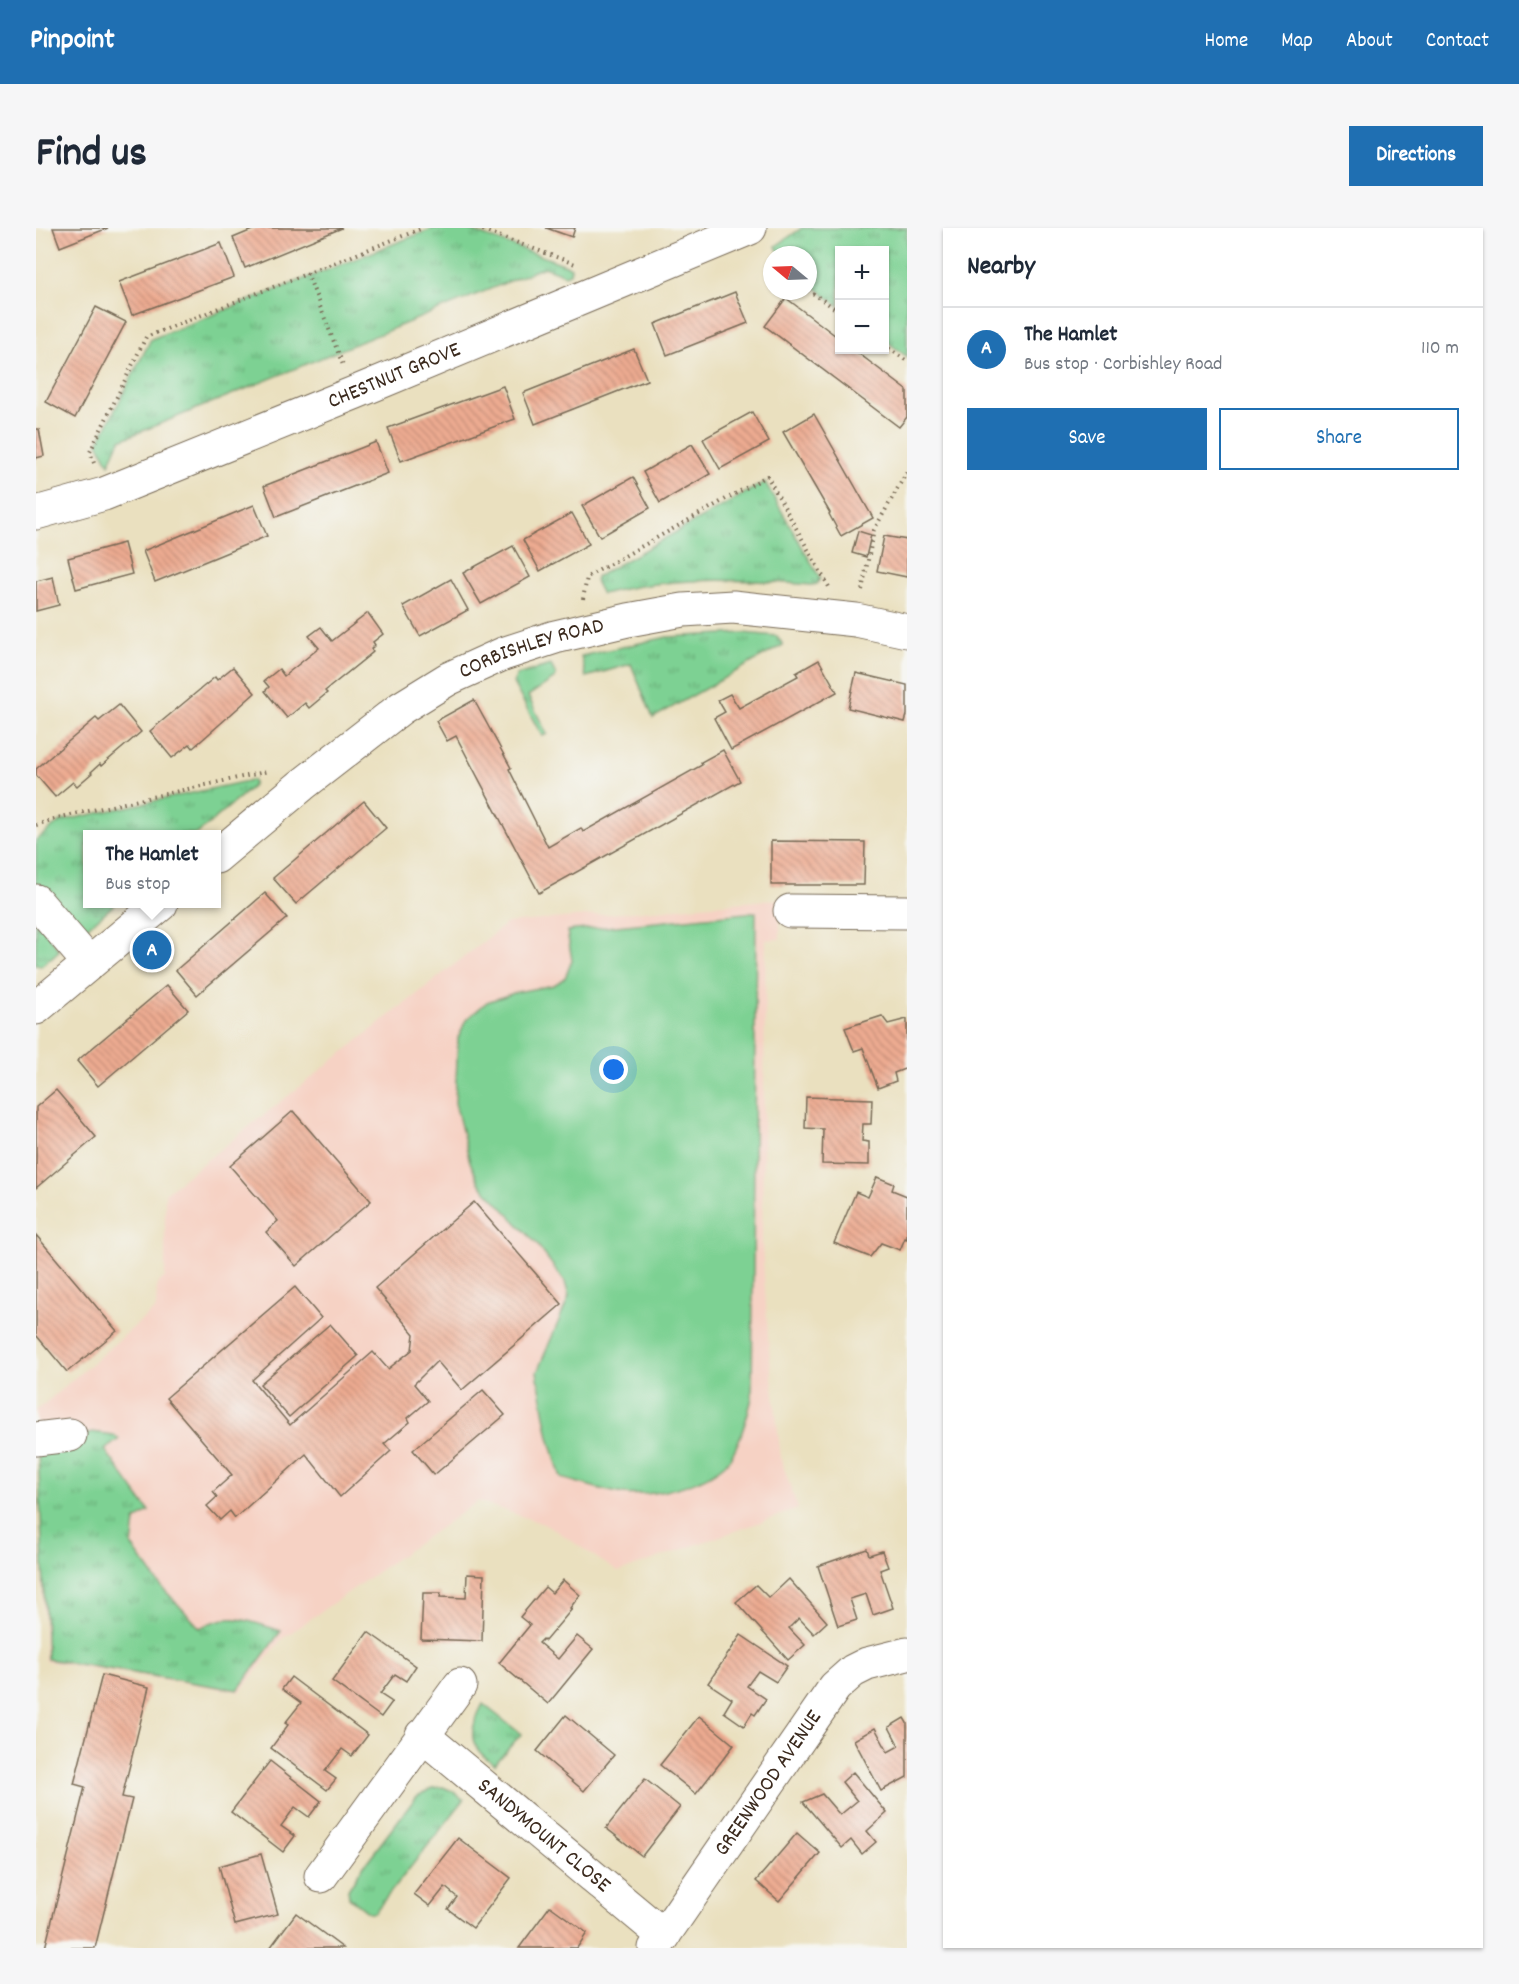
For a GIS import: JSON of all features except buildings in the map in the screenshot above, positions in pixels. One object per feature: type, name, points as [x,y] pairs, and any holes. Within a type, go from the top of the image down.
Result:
[{"type":"street","name":"CHESTNUT GROVE","points":[[36,513],[104,494],[750,228]]},
{"type":"street","name":"CORBISHLEY ROAD","points":[[221,853],[375,726],[448,679],[503,654],[578,630],[683,610],[733,607],[856,620],[907,631]]},
{"type":"street","points":[[36,901],[89,963]]},
{"type":"street","points":[[36,1008],[154,908]]},
{"type":"street","points":[[790,911],[907,912]]},
{"type":"street","points":[[36,1439],[70,1435]]},
{"type":"street","name":"GREENWOOD AVENUE","points":[[659,1942],[835,1687],[853,1671],[907,1654]]},
{"type":"street","points":[[321,1876],[460,1684]]},
{"type":"street","name":"SANDYMOUNT CLOSE","points":[[422,1736],[659,1942]]},
{"type":"path","points":[[104,494],[90,452],[146,337],[423,228]]},
{"type":"path","points":[[477,228],[577,264],[602,289]]},
{"type":"path","points":[[307,273],[354,393]]},
{"type":"path","points":[[817,296],[835,309]]},
{"type":"path","points":[[889,348],[907,361]]},
{"type":"path","points":[[856,620],[874,530],[907,472]]},
{"type":"path","points":[[578,630],[587,577],[767,476],[832,592],[856,620]]},
{"type":"path","points":[[36,825],[57,818],[280,768],[302,785]]},
{"type":"shaded area","points":[[780,899],[780,939],[766,940],[762,1244],[769,1349],[781,1459],[798,1509],[618,1572],[549,1526],[478,1501],[282,1639],[240,1692],[45,1661],[36,1411],[156,1308],[157,1284],[165,1277],[165,1193],[507,923]]},
{"type":"green space","points":[[434,228],[464,228],[566,265],[571,268],[570,273],[565,275],[544,267],[120,440],[109,464],[98,443],[151,339]]},
{"type":"green space","points":[[802,228],[907,228],[907,357],[889,343],[889,246],[835,246],[835,303],[817,289],[817,246],[776,246]]},
{"type":"green space","points":[[765,482],[820,578],[817,584],[706,580],[654,584],[602,594],[595,581],[596,577]]},
{"type":"green space","points":[[743,633],[777,636],[783,645],[653,718],[631,664],[586,677],[581,656],[667,637]]},
{"type":"green space","points":[[551,665],[556,675],[555,678],[528,696],[547,734],[542,736],[513,683],[517,675]]},
{"type":"green space","points":[[252,780],[254,783],[202,830],[83,830],[83,908],[110,908],[76,937],[36,890],[36,840],[61,821]]},
{"type":"green space","points":[[756,912],[752,1398],[748,1414],[729,1460],[714,1472],[690,1484],[649,1494],[624,1494],[561,1478],[549,1437],[537,1372],[569,1297],[565,1282],[536,1243],[480,1184],[470,1162],[455,1103],[458,1038],[466,1020],[487,1002],[517,992],[554,985],[565,978],[572,960],[567,931]]},
{"type":"green space","points":[[36,915],[59,951],[41,966],[36,965]]},
{"type":"green space","points":[[92,1432],[114,1435],[119,1439],[105,1450],[149,1511],[135,1521],[132,1546],[160,1585],[200,1628],[221,1620],[240,1619],[281,1631],[238,1690],[47,1659],[38,1451]]},
{"type":"green space","points":[[483,1704],[521,1734],[495,1764],[479,1751],[473,1737],[475,1722]]},
{"type":"green space","points":[[443,1787],[464,1800],[374,1913],[369,1913],[349,1897],[348,1890],[417,1796],[433,1788]]},
{"type":"place","name":"The Hamlet","points":[[152,950]]}]
